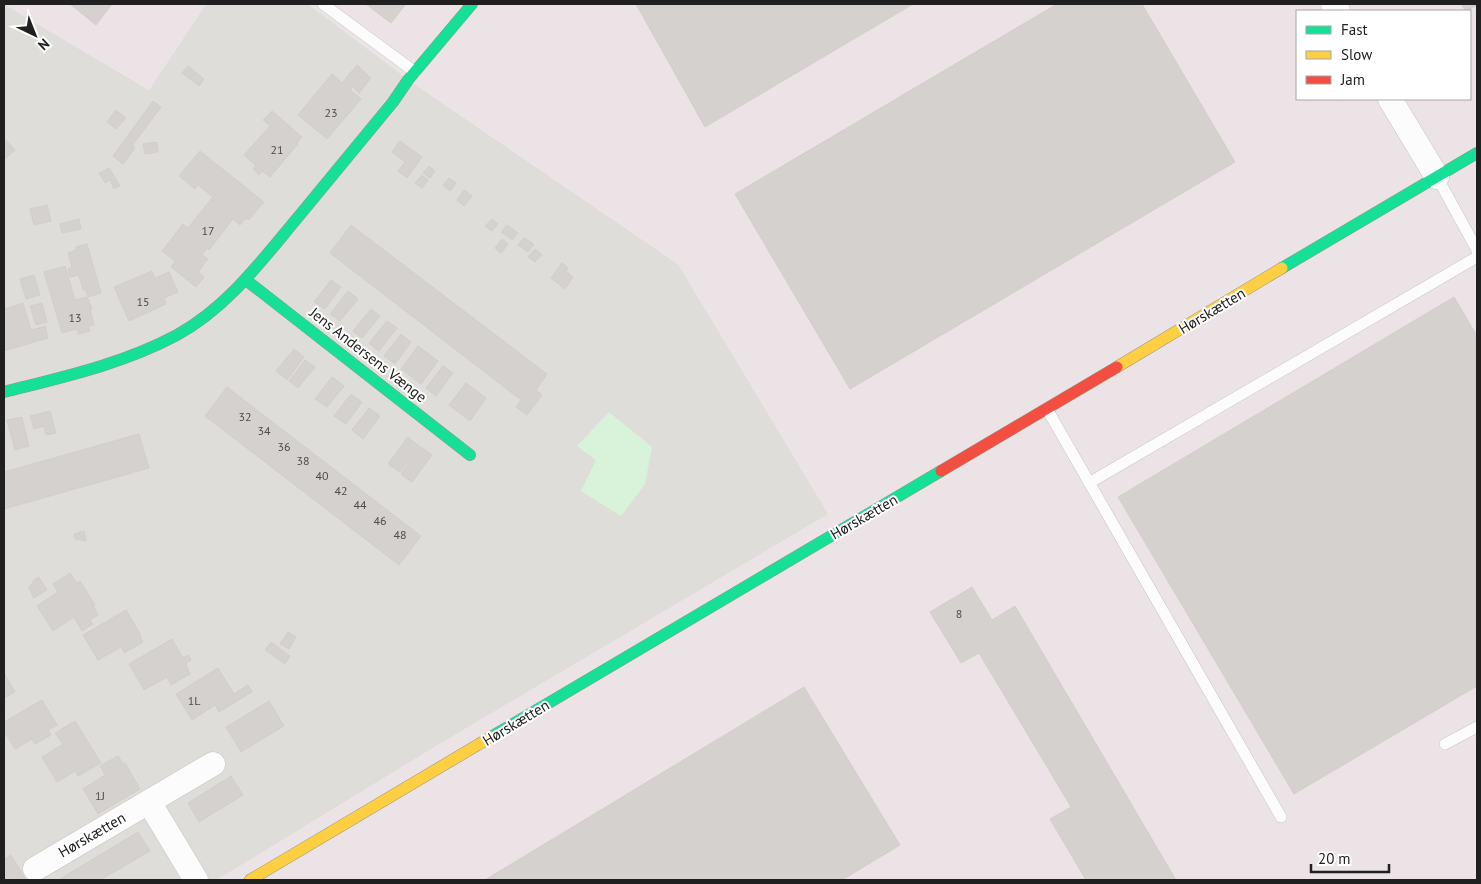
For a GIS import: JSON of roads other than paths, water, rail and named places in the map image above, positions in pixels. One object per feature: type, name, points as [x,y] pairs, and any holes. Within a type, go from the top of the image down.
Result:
[{"type":"street","points":[[4,392],[89,369],[147,349],[199,321],[246,280],[472,4]]},
{"type":"street","points":[[1391,100],[1437,177]]},
{"type":"street","name":"Hørskætten","points":[[250,880],[1477,153]]},
{"type":"street","name":"Jens Andersens Vænge","points":[[246,280],[470,455]]},
{"type":"street","name":"Hørskætten","points":[[35,869],[213,764]]},
{"type":"street","points":[[150,802],[196,880]]},
{"type":"lane","points":[[322,4],[412,76]]},
{"type":"lane","points":[[1437,177],[1477,250]]},
{"type":"lane","points":[[1089,483],[1477,256]]},
{"type":"lane","points":[[1047,409],[1281,817]]},
{"type":"lane","points":[[1445,744],[1477,727]]}]
